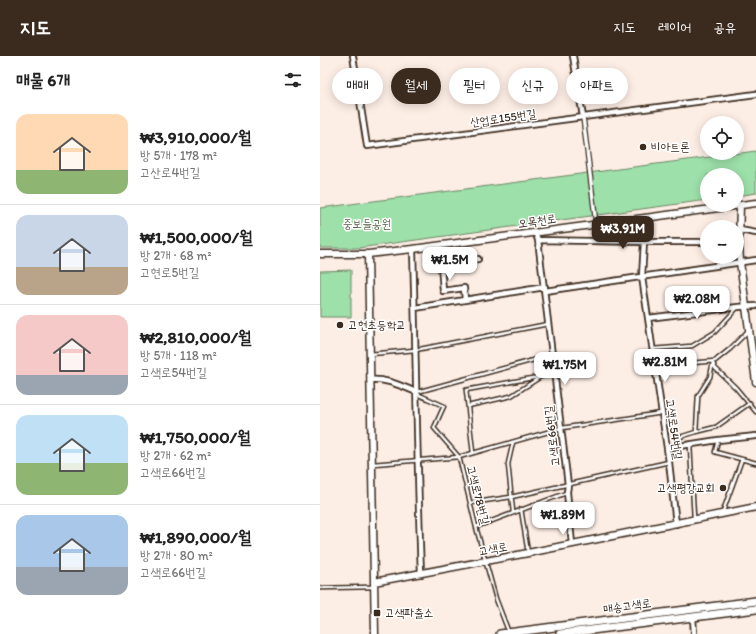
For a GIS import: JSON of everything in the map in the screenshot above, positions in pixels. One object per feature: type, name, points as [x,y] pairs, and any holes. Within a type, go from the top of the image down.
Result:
[{"type":"main road","name":"매송고색로","points":[[500,634],[509,634],[692,608],[756,601]]},
{"type":"main road","name":"매송고색로","points":[[560,634],[607,632],[693,617],[756,609]]},
{"type":"street","name":"산업로155번길","points":[[353,56],[367,146],[756,94]]},
{"type":"street","points":[[573,56],[583,117],[596,224]]},
{"type":"street","name":"오목천로","points":[[744,204],[756,203]]},
{"type":"street","name":"오목천로","points":[[320,254],[368,254],[413,249],[700,210]]},
{"type":"street","points":[[744,231],[756,233]]},
{"type":"street","name":"고색로66번길","points":[[535,232],[538,240],[545,289],[562,428],[572,544]]},
{"type":"street","points":[[538,240],[700,242]]},
{"type":"street","name":"고색로54번길","points":[[644,242],[642,277],[669,462],[676,524]]},
{"type":"street","points":[[413,249],[420,574]]},
{"type":"street","points":[[368,254],[375,634]]},
{"type":"street","points":[[465,300],[464,288],[443,291],[439,267],[441,265],[447,265],[449,262],[478,259]]},
{"type":"street","points":[[744,262],[756,260]]},
{"type":"street","points":[[415,308],[727,264]]},
{"type":"street","points":[[740,264],[756,382]]},
{"type":"street","points":[[648,318],[756,306]]},
{"type":"street","points":[[370,380],[382,380],[417,393]]},
{"type":"street","points":[[667,448],[756,436]]},
{"type":"street","name":"고색로","points":[[374,584],[676,524],[756,506]]},
{"type":"street","points":[[693,617],[694,634]]},
{"type":"lane","points":[[652,349],[692,346],[715,332],[738,307]]},
{"type":"lane","points":[[370,354],[415,350],[549,324]]},
{"type":"lane","points":[[655,366],[713,362],[730,349],[749,329]]},
{"type":"lane","points":[[417,393],[553,355]]},
{"type":"lane","points":[[713,362],[715,368],[750,403],[756,412]]},
{"type":"lane","points":[[696,432],[698,396],[710,377],[713,362]]},
{"type":"lane","points":[[473,453],[466,390],[555,374]]},
{"type":"lane","points":[[468,406],[511,396],[541,376]]},
{"type":"lane","points":[[417,393],[444,406],[434,428],[459,457]]},
{"type":"lane","points":[[678,446],[680,437],[716,427],[750,403]]},
{"type":"lane","points":[[372,464],[459,457],[562,428],[662,413]]},
{"type":"lane","points":[[718,440],[715,452],[756,462]]},
{"type":"lane","points":[[513,442],[508,464],[513,512]]},
{"type":"lane","points":[[690,445],[694,520]]},
{"type":"lane","name":"고색로78번길","points":[[459,457],[476,527],[496,598],[509,634]]},
{"type":"lane","points":[[722,514],[742,459]]},
{"type":"lane","points":[[470,503],[511,497],[669,462]]},
{"type":"lane","points":[[476,527],[567,492]]},
{"type":"lane","points":[[521,509],[528,553]]},
{"type":"lane","points":[[320,588],[374,584]]},
{"type":"lane","points":[[692,608],[693,617]]},
{"type":"green space","name":"중보들공원","points":[[756,151],[756,193],[744,195],[744,168],[700,168],[700,201],[358,248],[320,248],[320,208],[700,158],[700,160],[744,160],[744,153]]},
{"type":"green space","points":[[351,270],[351,317],[320,317],[320,271]]},
{"type":"place","name":"비아트론","points":[[643,147]]},
{"type":"place","name":"고현초등학교","points":[[340,325]]},
{"type":"place","name":"고색평강교회","points":[[723,488]]},
{"type":"place","name":"고색파출소","points":[[377,613]]}]
